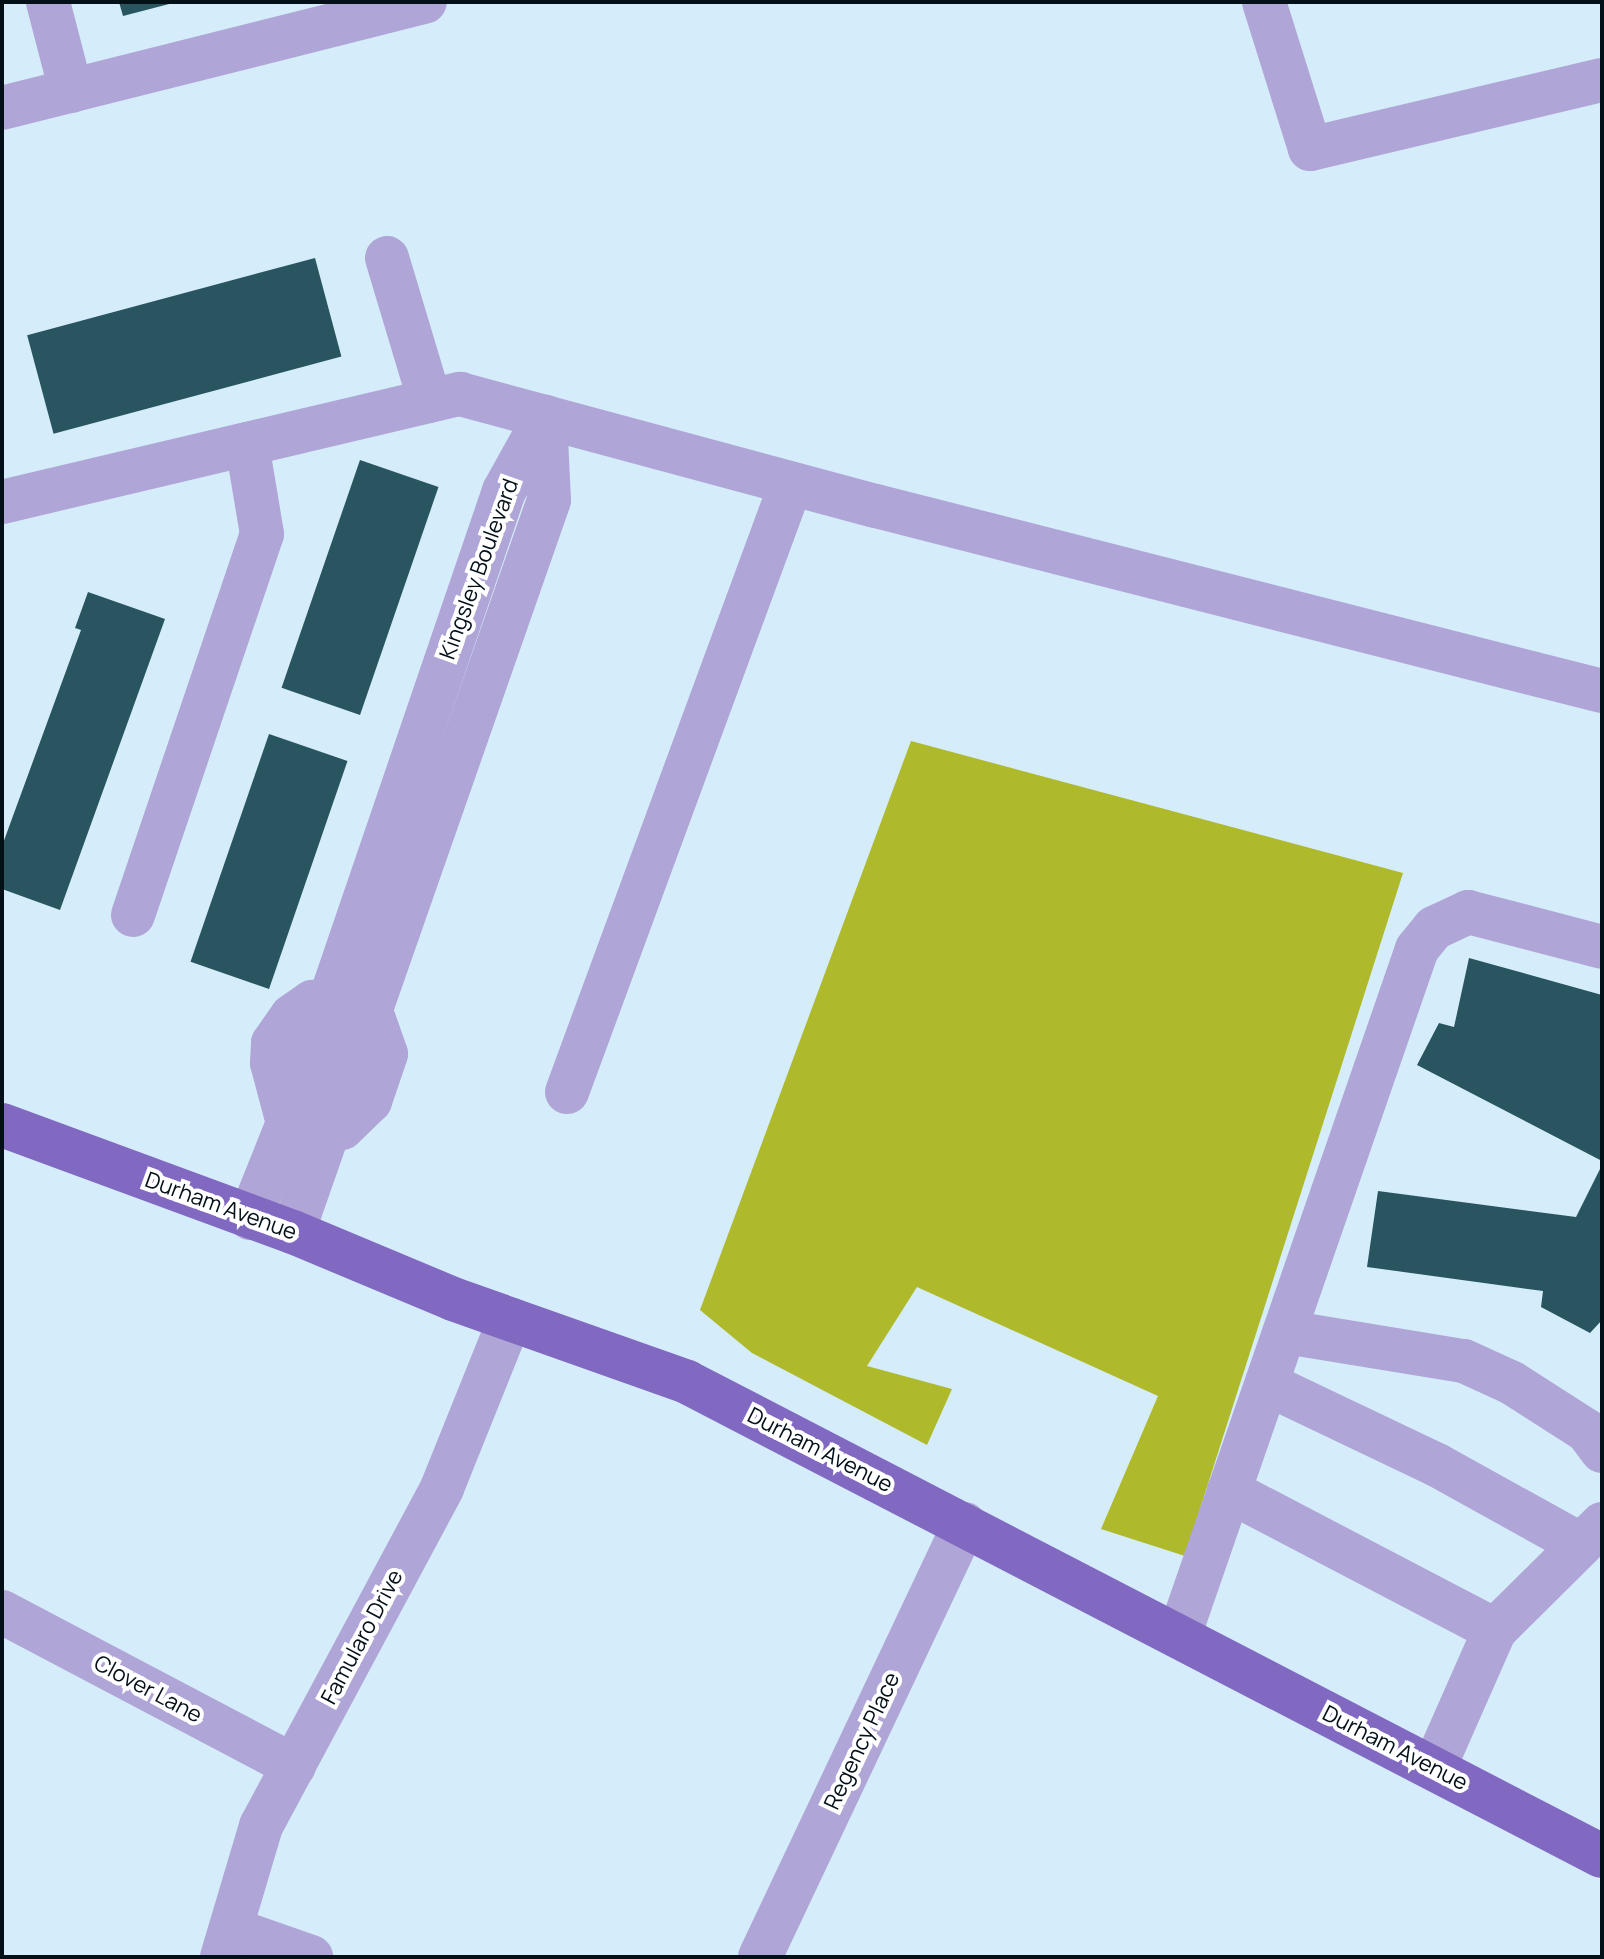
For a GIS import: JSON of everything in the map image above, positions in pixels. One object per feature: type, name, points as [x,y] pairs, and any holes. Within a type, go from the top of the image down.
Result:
[{"type":"main road","name":"Durham Avenue","points":[[2,1125],[293,1232],[510,1319],[687,1382],[1602,1856]]},
{"type":"street","points":[[48,2],[71,91]]},
{"type":"street","points":[[2,108],[425,2]]},
{"type":"street","points":[[1264,2],[1310,149],[1602,80]]},
{"type":"street","points":[[387,258],[430,401]]},
{"type":"street","points":[[2,502],[460,394],[791,484],[1602,691]]},
{"type":"street","name":"Kingsley Boulevard","points":[[293,1232],[306,1132],[330,1000],[504,491],[545,417]]},
{"type":"street","name":"Kingsley Boulevard","points":[[250,1218],[306,1132],[372,1014],[549,500],[545,417]]},
{"type":"street","points":[[133,915],[262,534],[247,444]]},
{"type":"street","points":[[567,1092],[791,484]]},
{"type":"street","points":[[1179,1636],[1417,949],[1434,928],[1468,912],[1602,947]]},
{"type":"street","points":[[330,1000],[372,1014]]},
{"type":"street","name":"Famularo Drive","points":[[226,1943],[261,1826],[442,1488],[510,1319]]},
{"type":"street","points":[[1286,1332],[1464,1361],[1512,1383],[1587,1431],[1602,1451]]},
{"type":"street","points":[[1267,1384],[1590,1533],[1495,1630],[1434,1768]]},
{"type":"street","points":[[1229,1491],[1495,1630]]},
{"type":"street","name":"Regency Place","points":[[760,1957],[965,1524]]},
{"type":"street","name":"Clover Lane","points":[[2,1612],[294,1766]]},
{"type":"street","points":[[226,1943],[311,1957]]},
{"type":"green space","points":[[911,741],[1403,873],[1185,1556],[1101,1529],[1158,1396],[917,1287],[867,1366],[952,1389],[927,1445],[752,1353],[700,1310]]},
{"type":"building","points":[[119,2],[173,2],[173,3],[123,16]]},
{"type":"building","points":[[315,258],[341,357],[54,434],[27,335]]},
{"type":"building","points":[[360,460],[438,487],[360,715],[282,688]]},
{"type":"building","points":[[88,592],[165,619],[60,910],[2,889],[2,846],[81,630],[75,628]]},
{"type":"building","points":[[269,734],[347,761],[269,989],[191,962]]},
{"type":"building","points":[[1469,958],[1602,995],[1602,1161],[1417,1065],[1439,1023],[1454,1027]]},
{"type":"building","points":[[1602,1165],[1602,1320],[1590,1333],[1541,1307],[1543,1291],[1367,1267],[1378,1191],[1576,1217]]}]
